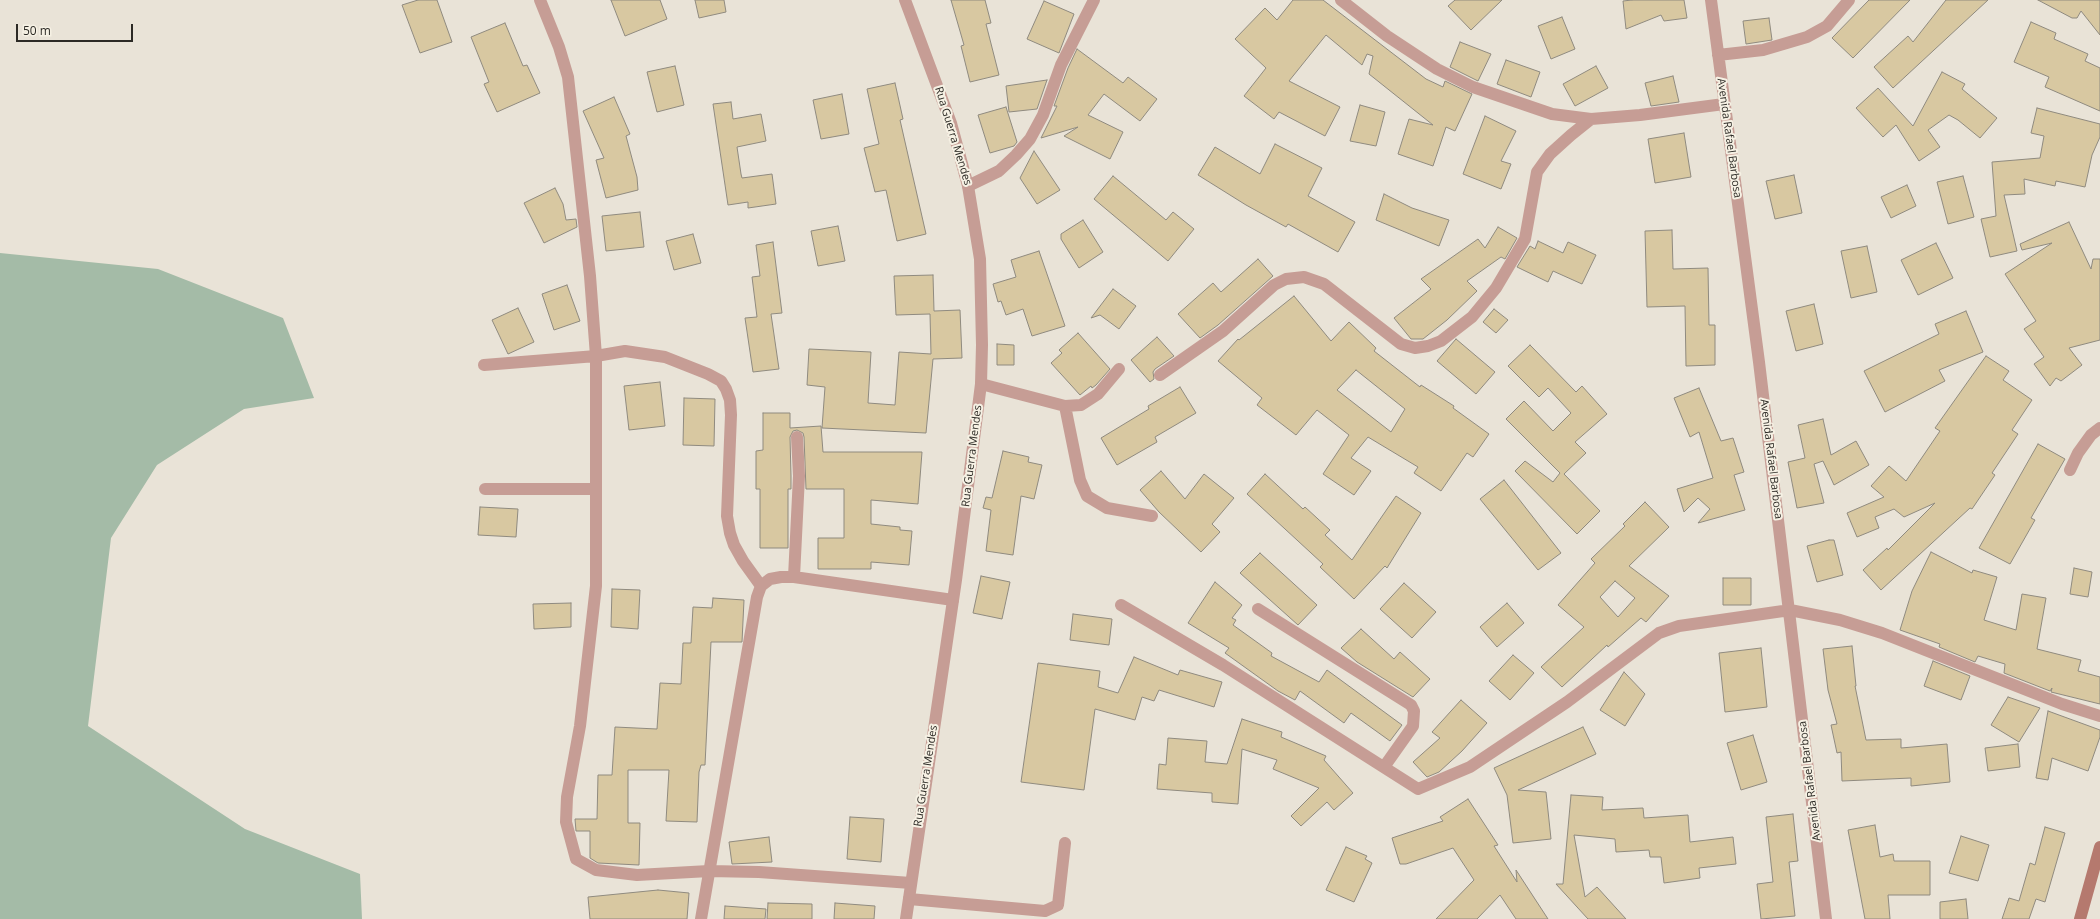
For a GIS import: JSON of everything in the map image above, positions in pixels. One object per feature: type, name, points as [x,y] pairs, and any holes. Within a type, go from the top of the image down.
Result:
[{"type":"main road","points":[[2080,919],[2100,847]]},
{"type":"street","points":[[540,0],[559,47],[568,77],[590,276],[596,356],[596,586],[580,726],[567,797],[566,822],[570,844],[576,859],[596,870],[637,876],[709,870],[760,872],[911,883]]},
{"type":"street","name":"Rua Guerra Mendes","points":[[905,0],[951,123],[968,186],[980,259],[982,345],[981,384],[953,600],[906,919]]},
{"type":"street","points":[[968,186],[998,171],[1016,155],[1030,139],[1043,115],[1061,65],[1094,0]]},
{"type":"street","points":[[1341,0],[1387,36],[1431,65],[1473,87],[1552,114],[1591,119],[1640,115],[1724,104]]},
{"type":"street","name":"Avenida Rafael Barbosa","points":[[1711,0],[1759,362],[1826,919]]},
{"type":"street","points":[[1718,55],[1763,50],[1807,37],[1827,26],[1849,0]]},
{"type":"street","points":[[1160,375],[1223,331],[1274,285],[1286,279],[1304,277],[1324,284],[1400,344],[1415,348],[1428,346],[1441,341],[1472,317],[1496,288],[1525,239],[1537,172],[1550,154],[1591,119]]},
{"type":"street","points":[[484,365],[596,356],[625,351],[643,352],[665,357],[708,374],[721,381],[730,400],[731,415],[727,516],[730,533],[734,545],[743,561],[762,586]]},
{"type":"street","points":[[981,384],[1065,406],[1081,405],[1098,394],[1119,369]]},
{"type":"street","points":[[1065,406],[1080,480],[1087,496],[1107,508],[1152,516]]},
{"type":"street","points":[[2070,470],[2078,453],[2091,435],[2100,428]]},
{"type":"street","points":[[794,577],[799,476],[797,437]]},
{"type":"street","points":[[485,489],[596,489]]},
{"type":"street","points":[[701,919],[757,597],[762,586],[770,579],[794,577],[953,600]]},
{"type":"street","points":[[1121,605],[1230,669],[1418,788],[1470,767],[1567,702],[1659,633],[1679,626],[1790,610],[1840,620],[1882,633],[2062,704],[2100,716]]},
{"type":"street","points":[[1258,609],[1411,705],[1414,711],[1413,726],[1384,767]]},
{"type":"street","points":[[909,899],[1045,911],[1058,905],[1065,843]]},
{"type":"green space","points":[[0,253],[158,269],[283,318],[314,398],[244,409],[157,465],[111,538],[88,726],[245,829],[360,874],[362,919],[0,919]]},
{"type":"building","points":[[418,0],[437,0],[452,42],[420,53],[402,5]]},
{"type":"building","points":[[611,0],[660,0],[667,19],[625,36]]},
{"type":"building","points":[[695,0],[724,0],[726,12],[699,18]]},
{"type":"building","points":[[951,0],[985,0],[991,23],[986,24],[999,75],[970,82],[961,46],[964,45]]},
{"type":"building","points":[[1293,0],[1323,0],[1426,79],[1443,87],[1445,81],[1472,94],[1455,131],[1446,127],[1433,166],[1398,154],[1409,119],[1433,125],[1369,74],[1373,56],[1367,54],[1362,65],[1326,35],[1289,81],[1340,107],[1325,136],[1279,112],[1274,119],[1244,96],[1266,68],[1235,39],[1265,8],[1277,20]]},
{"type":"building","points":[[1455,0],[1502,0],[1471,30],[1448,6]]},
{"type":"building","points":[[1684,0],[1687,18],[1664,21],[1661,15],[1626,29],[1623,1]]},
{"type":"building","points":[[1869,0],[1910,0],[1853,58],[1832,38]]},
{"type":"building","points":[[1946,0],[1988,0],[1893,88],[1874,67],[1908,36],[1913,42]]},
{"type":"building","points":[[2038,0],[2100,0],[2100,35],[2081,11],[2077,18],[2072,18]]},
{"type":"building","points":[[1044,1],[1074,14],[1059,53],[1027,39]]},
{"type":"building","points":[[1562,17],[1575,49],[1551,59],[1538,26]]},
{"type":"building","points":[[1769,18],[1772,40],[1746,44],[1743,21]]},
{"type":"building","points":[[2031,22],[2056,33],[2054,39],[2088,54],[2085,61],[2100,68],[2100,111],[2045,87],[2049,77],[2014,62]]},
{"type":"building","points":[[505,23],[523,66],[527,65],[540,93],[497,112],[484,84],[489,82],[471,37]]},
{"type":"building","points":[[1460,42],[1491,54],[1478,81],[1450,67]]},
{"type":"building","points":[[1077,49],[1123,83],[1128,77],[1157,99],[1140,121],[1104,94],[1088,115],[1123,132],[1110,159],[1064,136],[1078,127],[1041,138],[1057,106],[1054,106],[1068,68]]},
{"type":"building","points":[[1506,60],[1540,72],[1531,97],[1497,84]]},
{"type":"building","points":[[675,66],[684,105],[657,112],[647,72]]},
{"type":"building","points":[[1596,66],[1608,88],[1575,106],[1563,84]]},
{"type":"building","points":[[1942,72],[1965,84],[1962,89],[1997,118],[1980,138],[1958,120],[1949,115],[1928,130],[1940,147],[1919,161],[1896,125],[1883,137],[1856,108],[1878,88],[1913,126]]},
{"type":"building","points":[[1673,76],[1679,102],[1651,106],[1645,83]]},
{"type":"building","points":[[1047,80],[1037,109],[1009,112],[1006,86]]},
{"type":"building","points":[[895,83],[903,119],[900,120],[926,234],[897,241],[886,190],[875,192],[864,148],[879,144],[867,89]]},
{"type":"building","points":[[842,94],[849,134],[821,139],[813,100]]},
{"type":"building","points":[[614,97],[630,134],[626,136],[637,177],[638,190],[606,198],[596,160],[604,158],[583,111]]},
{"type":"building","points":[[731,102],[733,119],[761,114],[766,141],[737,147],[741,174],[742,178],[772,174],[776,204],[748,208],[748,202],[728,205],[713,104]]},
{"type":"building","points":[[1360,105],[1385,112],[1376,146],[1350,141]]},
{"type":"building","points":[[1006,107],[1017,142],[1014,146],[990,153],[978,115]]},
{"type":"building","points":[[2037,108],[2100,124],[2100,137],[2092,155],[2085,187],[2056,181],[2055,186],[2024,179],[2025,194],[2004,195],[2017,251],[1990,257],[1981,219],[1996,216],[1992,162],[2040,158],[2044,136],[2031,133]]},
{"type":"building","points":[[1485,116],[1516,131],[1501,161],[1511,164],[1501,189],[1463,174]]},
{"type":"building","points":[[1684,133],[1691,177],[1655,183],[1648,139]]},
{"type":"building","points":[[1275,144],[1322,168],[1308,196],[1355,222],[1338,252],[1288,224],[1286,227],[1246,205],[1198,175],[1215,147],[1260,174]]},
{"type":"building","points":[[1034,151],[1060,190],[1037,204],[1020,178]]},
{"type":"building","points":[[1794,175],[1802,213],[1775,219],[1766,181]]},
{"type":"building","points":[[1113,176],[1166,220],[1173,212],[1194,229],[1168,261],[1094,199]]},
{"type":"building","points":[[1963,176],[1974,217],[1948,224],[1937,182]]},
{"type":"building","points":[[1907,185],[1916,206],[1891,218],[1881,197]]},
{"type":"building","points":[[555,188],[563,204],[566,220],[576,219],[577,227],[544,243],[524,203]]},
{"type":"building","points":[[1384,194],[1412,208],[1449,220],[1439,246],[1376,220]]},
{"type":"building","points":[[640,212],[644,247],[606,251],[602,216]]},
{"type":"building","points":[[1083,220],[1103,252],[1079,268],[1061,239],[1061,234]]},
{"type":"building","points":[[2069,222],[2091,269],[2093,259],[2100,259],[2100,340],[2069,348],[2082,365],[2061,381],[2056,378],[2050,386],[2034,364],[2044,357],[2024,329],[2036,321],[2005,274],[2052,243],[2022,250],[2020,244]]},
{"type":"building","points":[[838,226],[845,261],[818,266],[811,231]]},
{"type":"building","points":[[1498,227],[1517,238],[1505,259],[1501,257],[1467,281],[1477,291],[1447,320],[1423,339],[1411,339],[1394,318],[1431,289],[1421,279],[1478,239],[1485,248]]},
{"type":"building","points":[[1672,230],[1673,269],[1708,268],[1709,325],[1715,325],[1715,365],[1686,366],[1685,306],[1647,307],[1645,231]]},
{"type":"building","points":[[693,234],[701,263],[674,270],[666,241]]},
{"type":"building","points":[[1538,241],[1563,253],[1568,242],[1596,255],[1582,284],[1553,271],[1548,282],[1517,267],[1530,246],[1535,249]]},
{"type":"building","points":[[773,242],[782,313],[771,314],[779,369],[753,372],[745,318],[757,317],[752,277],[760,276],[756,245]]},
{"type":"building","points":[[1936,243],[1953,278],[1918,295],[1901,260]]},
{"type":"building","points":[[1867,246],[1877,292],[1851,298],[1841,251]]},
{"type":"building","points":[[1039,251],[1065,326],[1032,336],[1023,309],[1006,315],[1001,301],[998,302],[993,284],[1016,277],[1011,260]]},
{"type":"building","points":[[1258,259],[1273,276],[1218,325],[1200,338],[1178,314],[1213,283],[1221,292]]},
{"type":"building","points":[[933,275],[934,311],[960,310],[962,358],[933,359],[926,433],[822,428],[825,387],[807,385],[809,349],[871,352],[868,403],[895,405],[899,352],[931,354],[930,314],[896,315],[894,276]]},
{"type":"building","points":[[567,285],[580,321],[554,330],[542,294]]},
{"type":"building","points":[[1113,289],[1136,306],[1119,329],[1100,315],[1091,318]]},
{"type":"building","points":[[1294,296],[1331,341],[1349,322],[1376,348],[1374,351],[1420,387],[1421,385],[1454,406],[1453,408],[1489,434],[1473,457],[1467,453],[1441,491],[1414,473],[1418,467],[1368,437],[1351,458],[1371,471],[1354,495],[1323,474],[1349,435],[1317,410],[1296,435],[1257,405],[1262,398],[1218,361],[1238,339],[1239,340]],"holes":[[[1356,370],[1405,409],[1391,432],[1337,390]]]},
{"type":"building","points":[[1814,304],[1823,344],[1796,351],[1786,311]]},
{"type":"building","points":[[518,308],[534,342],[508,354],[492,320]]},
{"type":"building","points":[[1494,309],[1508,320],[1496,333],[1483,322]]},
{"type":"building","points":[[1966,311],[1983,352],[1939,370],[1945,381],[1885,412],[1864,371],[1939,334],[1935,324]]},
{"type":"building","points":[[1078,333],[1110,369],[1096,385],[1092,388],[1091,386],[1080,395],[1051,363],[1062,353],[1059,350]]},
{"type":"building","points":[[1157,337],[1174,356],[1155,369],[1153,372],[1154,379],[1150,382],[1131,360]]},
{"type":"building","points":[[1456,339],[1495,372],[1476,394],[1437,361]]},
{"type":"building","points":[[997,344],[1014,345],[1014,365],[997,365]]},
{"type":"building","points":[[1530,345],[1576,392],[1582,386],[1607,414],[1575,442],[1586,453],[1564,474],[1600,511],[1577,534],[1515,471],[1525,461],[1553,482],[1560,473],[1506,419],[1524,401],[1553,431],[1571,413],[1548,388],[1539,397],[1508,366]]},
{"type":"building","points":[[1986,356],[2009,371],[2003,380],[2032,400],[2012,430],[2018,434],[1992,473],[1995,475],[1972,509],[1970,508],[1881,590],[1863,570],[1887,548],[1888,550],[1935,503],[1904,517],[1894,509],[1875,517],[1879,528],[1857,537],[1847,513],[1884,497],[1871,486],[1889,466],[1906,481],[1940,431],[1935,428]]},
{"type":"building","points":[[660,382],[665,426],[629,430],[624,386]]},
{"type":"building","points":[[1180,387],[1196,413],[1155,437],[1157,442],[1117,465],[1101,438],[1149,409],[1148,406]]},
{"type":"building","points":[[1699,388],[1721,441],[1733,438],[1744,472],[1734,475],[1745,510],[1698,523],[1710,509],[1698,498],[1684,512],[1677,489],[1713,478],[1699,432],[1690,437],[1674,398]]},
{"type":"building","points":[[684,398],[715,399],[714,446],[683,445]]},
{"type":"building","points":[[763,413],[790,413],[790,428],[821,426],[823,452],[922,452],[918,504],[871,500],[871,524],[900,527],[900,530],[912,531],[909,565],[871,562],[871,569],[818,569],[818,538],[844,538],[844,489],[806,489],[804,437],[803,433],[797,430],[793,431],[790,437],[791,489],[788,489],[788,548],[760,548],[760,489],[756,489],[756,451],[763,450]]},
{"type":"building","points":[[1823,419],[1831,455],[1856,441],[1869,465],[1834,485],[1823,461],[1814,464],[1824,503],[1797,508],[1788,462],[1805,458],[1798,425]]},
{"type":"building","points":[[2038,444],[2065,459],[2031,518],[2035,520],[2010,564],[1979,548]]},
{"type":"building","points":[[1003,451],[1029,457],[1028,462],[1042,465],[1034,499],[1021,496],[1013,555],[986,551],[991,510],[983,508],[986,497],[992,498]]},
{"type":"building","points":[[1161,471],[1185,499],[1204,474],[1234,498],[1212,524],[1220,532],[1201,552],[1159,512],[1140,490]]},
{"type":"building","points":[[1265,474],[1303,509],[1305,507],[1330,530],[1325,535],[1352,560],[1396,496],[1421,513],[1387,568],[1385,566],[1354,599],[1320,567],[1323,564],[1247,494]]},
{"type":"building","points":[[1504,480],[1561,553],[1538,570],[1480,499]]},
{"type":"building","points":[[1645,502],[1669,527],[1629,566],[1669,596],[1646,622],[1641,618],[1608,647],[1607,645],[1562,687],[1541,667],[1584,627],[1558,605],[1595,563],[1591,559],[1625,526],[1623,524]],"holes":[[[1615,581],[1635,598],[1618,617],[1600,597]]]},
{"type":"building","points":[[480,507],[518,509],[516,537],[478,535]]},
{"type":"building","points":[[1834,540],[1843,575],[1817,582],[1807,546]]},
{"type":"building","points":[[1931,552],[1972,573],[1973,570],[1997,577],[1984,620],[2016,630],[2022,594],[2046,598],[2037,649],[2081,660],[2078,671],[2100,677],[2100,704],[2051,692],[2052,688],[2050,691],[2004,673],[2005,664],[1978,656],[1975,662],[1939,647],[1940,644],[1900,630],[1912,591]]},
{"type":"building","points":[[1260,553],[1317,605],[1298,625],[1240,573]]},
{"type":"building","points":[[2074,568],[2092,572],[2088,597],[2070,594]]},
{"type":"building","points":[[981,576],[1010,582],[1002,619],[973,613]]},
{"type":"building","points":[[1723,578],[1751,578],[1751,605],[1723,605]]},
{"type":"building","points":[[1215,582],[1242,605],[1232,618],[1236,620],[1233,625],[1272,653],[1271,656],[1319,682],[1327,670],[1402,725],[1390,741],[1351,713],[1344,723],[1300,691],[1295,700],[1278,691],[1225,653],[1229,648],[1188,623]]},
{"type":"building","points":[[1404,583],[1436,612],[1412,638],[1380,609]]},
{"type":"building","points":[[612,589],[640,590],[638,629],[611,627]]},
{"type":"building","points":[[713,598],[744,600],[742,642],[711,642],[705,765],[701,765],[699,772],[697,822],[666,821],[669,770],[628,770],[628,823],[640,823],[639,865],[598,863],[590,858],[590,831],[576,831],[575,819],[597,819],[598,775],[612,775],[615,727],[657,729],[660,683],[681,684],[683,643],[691,643],[693,607],[712,608]]},
{"type":"building","points":[[571,603],[571,627],[534,629],[533,604]]},
{"type":"building","points":[[1507,603],[1524,623],[1497,647],[1480,627]]},
{"type":"building","points":[[1073,614],[1112,619],[1109,645],[1070,640]]},
{"type":"building","points":[[1361,629],[1394,659],[1400,652],[1430,679],[1413,697],[1357,662],[1341,648]]},
{"type":"building","points":[[1852,646],[1855,686],[1866,740],[1901,739],[1901,748],[1947,744],[1950,782],[1911,786],[1911,778],[1842,781],[1841,752],[1837,753],[1831,725],[1837,724],[1828,690],[1823,649]]},
{"type":"building","points":[[1761,648],[1767,707],[1725,712],[1719,653]]},
{"type":"building","points":[[1513,655],[1534,673],[1510,700],[1489,681]]},
{"type":"building","points":[[1134,657],[1178,675],[1180,670],[1222,682],[1214,707],[1159,690],[1154,701],[1142,697],[1135,720],[1095,709],[1084,790],[1021,782],[1038,663],[1100,671],[1098,687],[1118,693]]},
{"type":"building","points":[[1933,661],[1970,676],[1961,700],[1924,686]]},
{"type":"building","points":[[1624,672],[1645,694],[1625,726],[1600,710]]},
{"type":"building","points":[[2008,697],[2040,708],[2019,742],[1991,725]]},
{"type":"building","points":[[1461,700],[1487,723],[1462,751],[1439,772],[1427,777],[1413,762],[1440,738],[1432,732]]},
{"type":"building","points":[[2048,711],[2100,730],[2100,737],[2088,771],[2052,758],[2048,780],[2036,778]]},
{"type":"building","points":[[1242,719],[1282,732],[1281,737],[1326,756],[1324,760],[1353,793],[1334,810],[1327,802],[1301,826],[1291,816],[1319,788],[1273,769],[1277,760],[1242,749],[1238,804],[1212,802],[1212,793],[1157,789],[1159,764],[1166,765],[1168,738],[1207,741],[1205,762],[1227,764]]},
{"type":"building","points":[[1583,727],[1596,754],[1518,790],[1546,792],[1551,839],[1513,843],[1507,795],[1494,768]]},
{"type":"building","points":[[1753,735],[1767,782],[1741,790],[1727,743]]},
{"type":"building","points":[[2018,744],[2020,767],[1988,771],[1985,748]]},
{"type":"building","points":[[1571,795],[1603,797],[1602,810],[1643,808],[1644,818],[1688,815],[1690,842],[1733,837],[1736,864],[1699,868],[1700,878],[1664,883],[1661,857],[1650,857],[1649,850],[1616,852],[1615,839],[1574,835],[1585,897],[1597,887],[1626,919],[1588,919],[1556,884],[1563,884]]},
{"type":"building","points":[[1468,799],[1498,845],[1494,846],[1517,882],[1516,870],[1548,919],[1516,919],[1500,895],[1477,919],[1436,919],[1474,880],[1453,848],[1406,864],[1400,864],[1392,838],[1443,821],[1440,817]]},
{"type":"building","points":[[1793,814],[1798,861],[1789,862],[1795,916],[1761,919],[1757,884],[1773,882],[1766,817]]},
{"type":"building","points":[[850,817],[884,819],[881,862],[847,859]]},
{"type":"building","points":[[1875,825],[1880,857],[1893,854],[1894,861],[1930,861],[1930,895],[1888,895],[1890,919],[1865,919],[1848,830]]},
{"type":"building","points":[[2045,827],[2065,833],[2045,902],[2036,899],[2029,919],[2002,919],[2009,898],[2019,901],[2030,863],[2035,865]]},
{"type":"building","points":[[1961,836],[1989,845],[1978,881],[1949,873]]},
{"type":"building","points":[[769,837],[772,862],[732,864],[729,842]]},
{"type":"building","points":[[1346,847],[1367,856],[1365,859],[1372,863],[1354,902],[1326,890]]},
{"type":"building","points":[[658,890],[689,893],[687,919],[590,919],[588,897]]},
{"type":"building","points":[[1966,899],[1968,919],[1940,919],[1940,902]]},
{"type":"building","points":[[768,903],[812,904],[812,919],[767,919]]},
{"type":"building","points":[[835,903],[875,906],[874,919],[834,919]]},
{"type":"building","points":[[725,906],[766,909],[765,919],[724,919]]}]
